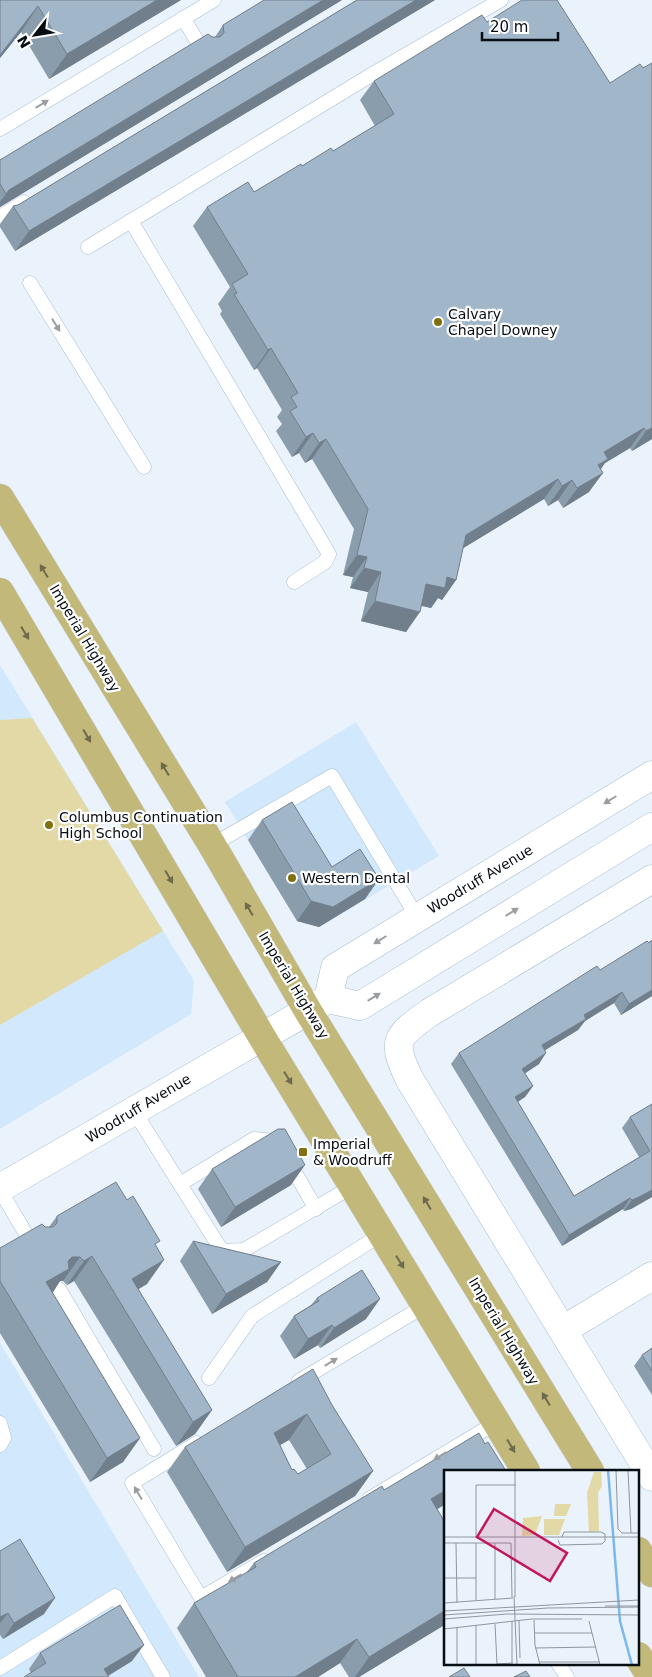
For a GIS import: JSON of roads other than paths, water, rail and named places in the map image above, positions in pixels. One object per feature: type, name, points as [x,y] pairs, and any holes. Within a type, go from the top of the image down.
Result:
[{"type":"main road","name":"Imperial Highway","points":[[0,498],[212,845],[318,1005],[589,1470]]},
{"type":"main road","points":[[0,592],[262,1037],[525,1470]]},
{"type":"main road","name":"Woodruff Avenue","points":[[0,1189],[229,1054],[318,1005],[334,968],[652,775]]},
{"type":"main road","points":[[318,1005],[360,1006],[652,827]]},
{"type":"main road","points":[[652,879],[429,1013],[410,1027],[398,1043],[400,1059],[410,1080],[652,1477]]},
{"type":"main road","points":[[563,1330],[652,1276]]},
{"type":"main road","points":[[640,1554],[652,1574]]},
{"type":"main road","points":[[640,1659],[651,1677]]},
{"type":"lane","points":[[0,129],[214,0]]},
{"type":"lane","points":[[88,248],[501,0]]},
{"type":"lane","points":[[184,18],[202,49]]},
{"type":"lane","points":[[0,217],[33,197]]},
{"type":"lane","points":[[131,221],[329,554],[325,562],[294,582]]},
{"type":"lane","points":[[30,284],[144,467]]},
{"type":"lane","points":[[212,845],[332,776],[417,917]]},
{"type":"lane","points":[[134,1111],[222,1251],[244,1250],[353,1186]]},
{"type":"lane","points":[[180,1184],[254,1139],[276,1141],[316,1209]]},
{"type":"lane","points":[[0,1189],[32,1244]]},
{"type":"lane","points":[[209,1378],[252,1316],[382,1234]]},
{"type":"lane","points":[[60,1289],[154,1449]]},
{"type":"lane","points":[[284,1390],[426,1305]]},
{"type":"lane","points":[[353,1508],[497,1422]]},
{"type":"lane","points":[[0,1424],[4,1438],[0,1445]]},
{"type":"lane","points":[[209,1435],[132,1483],[201,1598],[277,1554]]},
{"type":"lane","points":[[0,1668],[115,1596],[163,1677]]},
{"type":"lane","points":[[559,1664],[567,1677]]},
{"type":"place","name":"Calvary Chapel Downey","points":[[438,322]]},
{"type":"place","name":"Columbus Continuation High School","points":[[49,825]]},
{"type":"place","name":"Western Dental","points":[[292,878]]},
{"type":"place","name":"Imperial & Woodruff","points":[[303,1152]]}]
